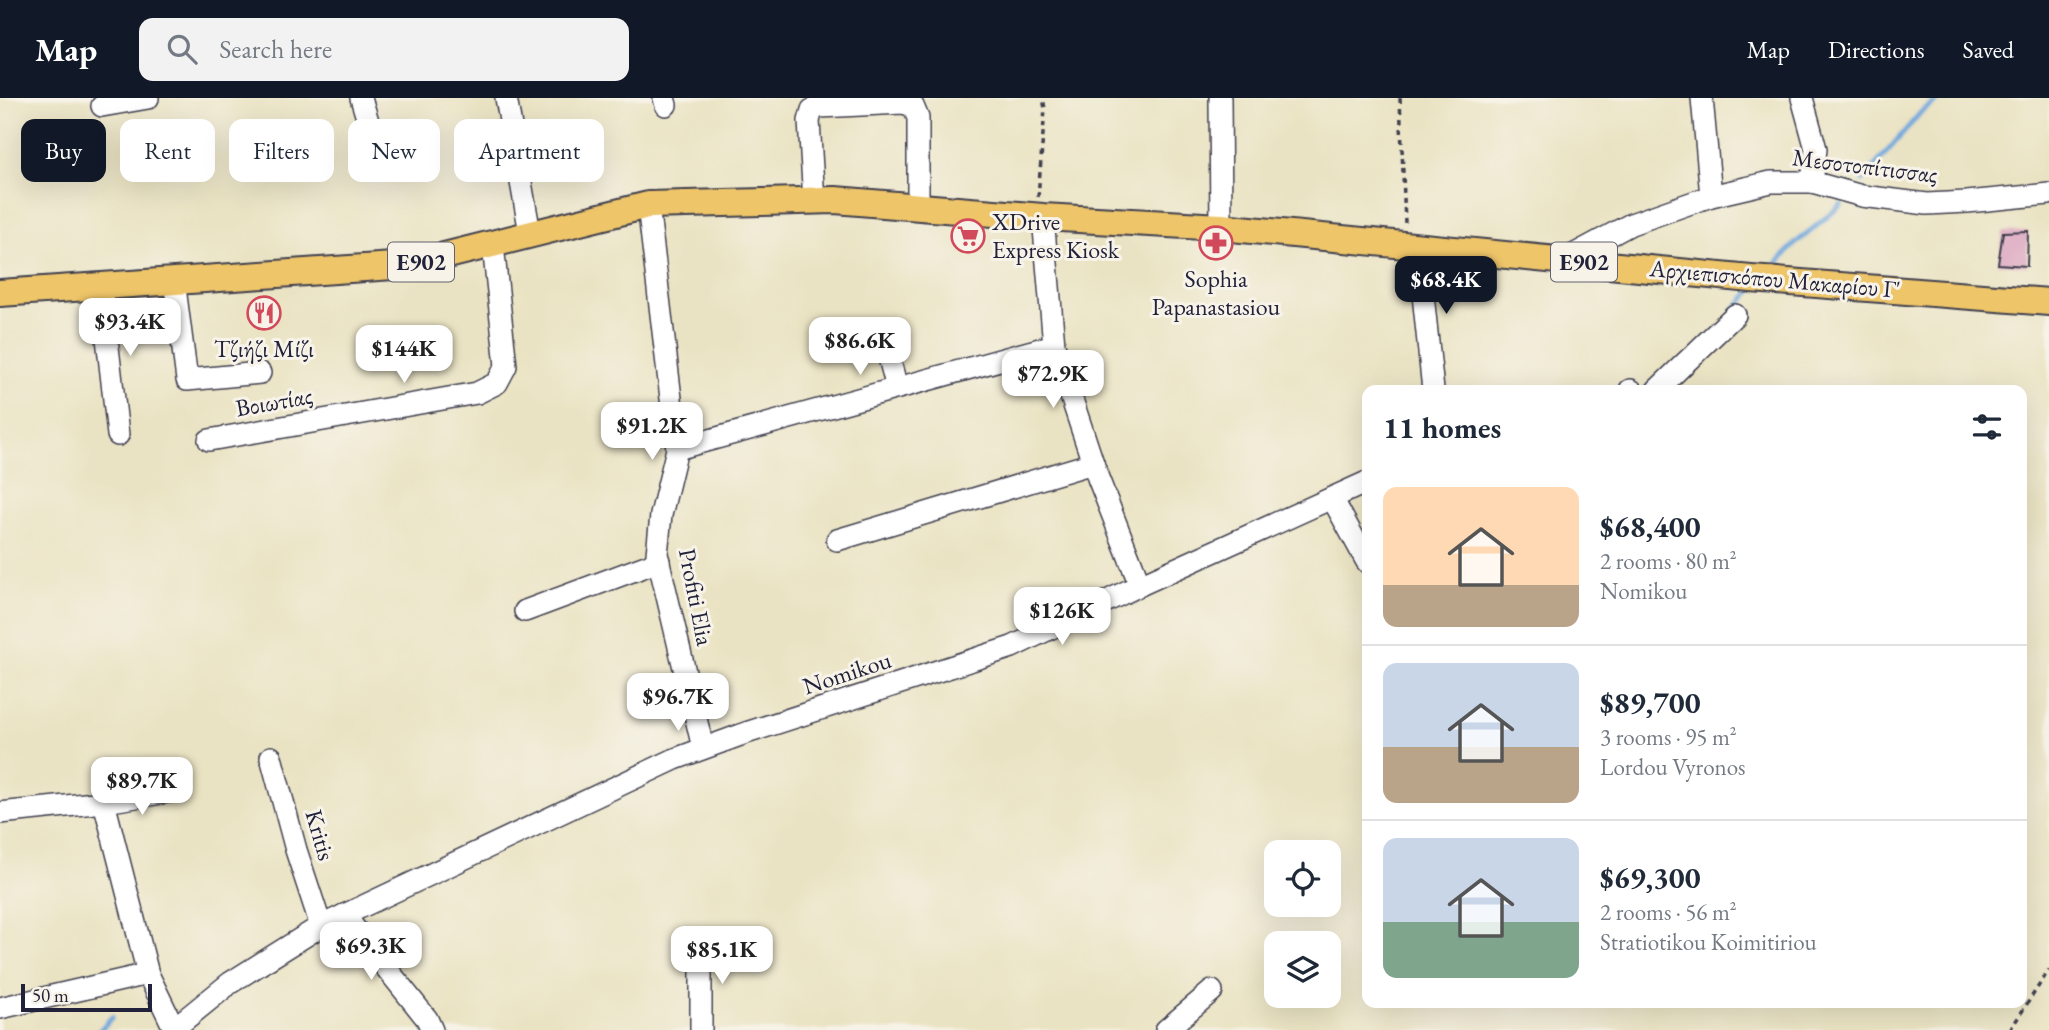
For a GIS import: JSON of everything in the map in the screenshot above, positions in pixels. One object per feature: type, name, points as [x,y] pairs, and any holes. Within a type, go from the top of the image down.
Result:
[{"type":"main road","name":"Αρχιεπισκόπου Μακαρίου Γ'","points":[[0,293],[408,265],[648,205],[814,201],[1222,227],[1763,280],[2049,302]]},
{"type":"street","points":[[102,106],[148,98]]},
{"type":"street","points":[[362,98],[368,119]]},
{"type":"street","points":[[506,98],[530,233]]},
{"type":"street","points":[[1220,98],[1222,227]]},
{"type":"street","points":[[1702,98],[1711,196]]},
{"type":"street","points":[[1802,98],[1816,149],[1812,182]]},
{"type":"street","points":[[814,201],[809,121],[812,110],[819,107],[903,103],[913,106],[918,115],[918,207]]},
{"type":"street","name":"Μεσοτοπίτισσας","points":[[1564,260],[1631,224],[1711,196],[1771,182],[1812,182],[1862,196],[1927,204],[2049,194]]},
{"type":"street","name":"Profiti Elia","points":[[648,205],[677,449],[661,515],[657,554],[703,748]]},
{"type":"street","points":[[1040,217],[1054,345],[1093,464],[1140,585]]},
{"type":"street","name":"Βοιωτίας","points":[[209,440],[477,393],[497,383],[506,366],[493,245]]},
{"type":"street","points":[[1412,246],[1432,385]]},
{"type":"street","points":[[174,280],[187,380],[260,373]]},
{"type":"street","points":[[101,285],[118,435]]},
{"type":"street","points":[[1662,385],[1735,315]]},
{"type":"street","points":[[884,339],[897,388]]},
{"type":"street","points":[[677,449],[1054,345]]},
{"type":"street","points":[[837,540],[1093,464]]},
{"type":"street","name":"Nomikou","points":[[173,1029],[230,983],[321,926],[663,764],[703,748],[1012,647],[1140,585],[1362,484]]},
{"type":"street","points":[[1332,498],[1362,553]]},
{"type":"street","points":[[525,611],[659,561]]},
{"type":"street","name":"Kritis","points":[[271,757],[296,850],[321,926]]},
{"type":"street","points":[[0,813],[104,802],[174,791]]},
{"type":"street","points":[[104,802],[148,974],[173,1029]]},
{"type":"street","points":[[344,915],[427,1018],[432,1030]]},
{"type":"street","points":[[701,942],[701,1030]]},
{"type":"street","points":[[0,1008],[148,974]]},
{"type":"street","points":[[1166,1030],[1212,991]]},
{"type":"path","points":[[1040,217],[1045,109],[1043,98]]},
{"type":"path","points":[[1400,98],[1412,246]]},
{"type":"path","points":[[2027,1004],[2049,970]]},
{"type":"path","points":[[2010,1030],[2024,1008]]},
{"type":"building","points":[[2028,231],[2027,266],[1998,264],[2003,232]]},
{"type":"waterway","points":[[1863,180],[1921,112],[1941,98]]},
{"type":"waterway","points":[[1769,272],[1795,244],[1841,205]]},
{"type":"waterway","points":[[1734,310],[1755,287]]},
{"type":"waterway","points":[[100,1030],[112,1017]]},
{"type":"place","name":"XDrive Express Kiosk","points":[[968,236]]},
{"type":"place","name":"Sophia Papanastasiou","points":[[1216,243]]},
{"type":"place","name":"Τζιήζι Μίζι","points":[[264,313]]}]
